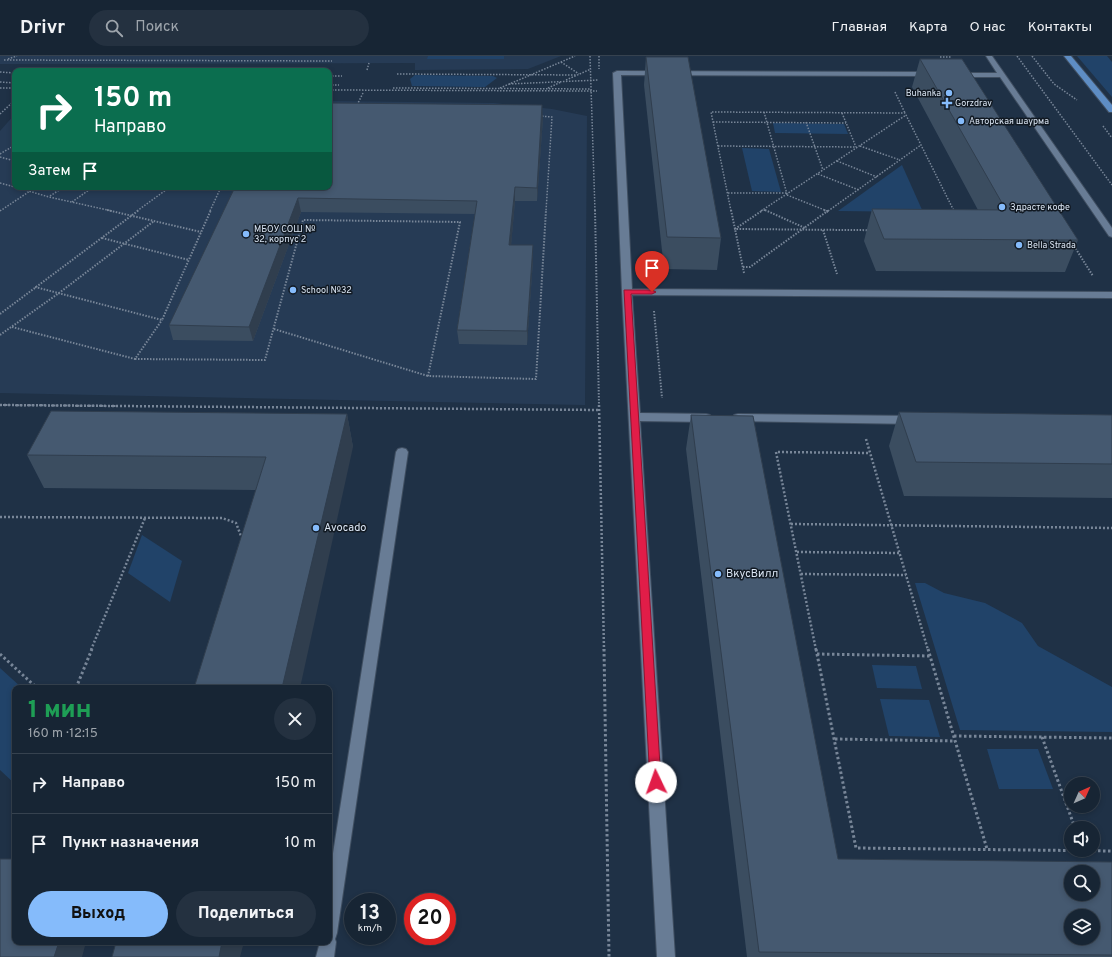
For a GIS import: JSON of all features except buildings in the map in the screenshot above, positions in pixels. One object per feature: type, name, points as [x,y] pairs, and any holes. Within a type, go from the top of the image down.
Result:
[{"type":"main road","points":[[1066,56],[1112,110]]},
{"type":"lane","points":[[989,56],[1112,234]]},
{"type":"lane","points":[[666,957],[627,292],[617,73],[1002,75]]},
{"type":"lane","points":[[627,292],[1108,295]]},
{"type":"lane","points":[[635,417],[923,420]]},
{"type":"lane","points":[[332,913],[402,452]]},
{"type":"lane","points":[[325,957],[327,945]]},
{"type":"path","points":[[17,56],[4,60],[332,61]]},
{"type":"path","points":[[498,88],[575,56]]},
{"type":"path","points":[[590,56],[600,410],[609,957]]},
{"type":"path","points":[[393,88],[498,88],[598,91],[598,56]]},
{"type":"path","points":[[1017,56],[1112,185]]},
{"type":"path","points":[[1032,56],[1054,84]]},
{"type":"path","points":[[560,62],[578,74]]},
{"type":"path","points":[[367,70],[369,63]]},
{"type":"path","points":[[547,89],[591,69]]},
{"type":"path","points":[[1,73],[12,73]]},
{"type":"path","points":[[397,74],[578,74]]},
{"type":"path","points":[[332,76],[342,76]]},
{"type":"path","points":[[0,82],[12,83]]},
{"type":"path","points":[[332,84],[339,85]]},
{"type":"path","points":[[735,229],[964,231],[892,87]]},
{"type":"path","points":[[0,88],[12,88]]},
{"type":"path","points":[[332,90],[591,90]]},
{"type":"path","points":[[363,93],[357,106],[364,106]]},
{"type":"path","points":[[0,114],[12,103]]},
{"type":"path","points":[[744,271],[711,112],[906,114]]},
{"type":"path","points":[[764,112],[787,194]]},
{"type":"path","points":[[842,113],[856,148]]},
{"type":"path","points":[[735,229],[906,114]]},
{"type":"path","points":[[274,329],[428,376],[536,379],[552,117],[537,116]]},
{"type":"path","points":[[713,122],[846,123]]},
{"type":"path","points":[[806,122],[823,170]]},
{"type":"path","points":[[743,267],[750,267],[921,145]]},
{"type":"path","points":[[718,146],[856,148]]},
{"type":"path","points":[[860,146],[900,160]]},
{"type":"path","points":[[0,156],[12,148]]},
{"type":"path","points":[[0,156],[12,160]]},
{"type":"path","points":[[837,161],[877,177]]},
{"type":"path","points":[[818,174],[859,190]]},
{"type":"path","points":[[0,183],[12,186]]},
{"type":"path","points":[[26,190],[71,202],[201,232]]},
{"type":"path","points":[[49,196],[59,190]]},
{"type":"path","points":[[71,202],[89,190]]},
{"type":"path","points":[[0,314],[166,190]]},
{"type":"path","points":[[135,359],[162,320],[220,190]]},
{"type":"path","points":[[0,210],[30,191]]},
{"type":"path","points":[[728,193],[787,194],[828,212]]},
{"type":"path","points":[[763,210],[806,228]]},
{"type":"path","points":[[12,327],[135,359],[265,360],[303,220],[460,222],[428,376]]},
{"type":"path","points":[[0,335],[59,293],[154,221]]},
{"type":"path","points":[[823,230],[836,271]]},
{"type":"path","points":[[102,238],[189,260]]},
{"type":"path","points":[[1071,242],[1108,295]]},
{"type":"path","points":[[35,287],[162,320]]},
{"type":"path","points":[[0,405],[600,410]]},
{"type":"path","points":[[866,439],[987,850]]},
{"type":"path","points":[[870,453],[776,452],[856,848],[1064,850]]},
{"type":"path","points":[[0,516],[222,518],[236,523],[242,535],[240,543]]},
{"type":"path","points":[[77,685],[144,518]]},
{"type":"path","points":[[791,524],[1112,528]]},
{"type":"path","points":[[797,552],[900,553]]},
{"type":"path","points":[[801,574],[906,575]]},
{"type":"path","points":[[0,654],[34,685]]},
{"type":"path","points":[[817,654],[930,656]]},
{"type":"path","points":[[954,736],[1112,738]]},
{"type":"path","points":[[1042,737],[1072,821]]},
{"type":"path","points":[[834,739],[955,741]]},
{"type":"path","points":[[1100,851],[1112,851]]},
{"type":"shaded area","points":[[0,56],[561,56],[528,69],[415,70],[415,63],[0,64]]},
{"type":"shaded area","points":[[428,56],[504,56],[504,59],[427,59]]},
{"type":"shaded area","points":[[1077,56],[1107,56],[1112,62],[1112,97]]},
{"type":"shaded area","points":[[415,75],[493,76],[497,78],[485,87],[412,86],[410,79]]},
{"type":"shaded area","name":"School №32","points":[[332,101],[494,103],[552,109],[587,116],[585,405],[0,393],[0,131],[12,117],[12,190],[332,190]]},
{"type":"shaded area","points":[[773,123],[844,124],[848,134],[775,133]]},
{"type":"shaded area","points":[[742,148],[769,149],[781,192],[752,191]]},
{"type":"shaded area","points":[[902,165],[923,212],[838,211]]},
{"type":"shaded area","points":[[142,535],[182,561],[170,602],[128,573]]},
{"type":"shaded area","points":[[915,583],[925,583],[944,593],[985,603],[1022,623],[1038,646],[1112,687],[1112,732],[960,730]]},
{"type":"shaded area","points":[[872,665],[916,666],[922,689],[877,688]]},
{"type":"shaded area","points":[[0,668],[19,685],[12,685],[12,781],[0,770]]},
{"type":"shaded area","points":[[880,699],[929,700],[940,737],[889,736]]},
{"type":"shaded area","points":[[987,749],[1038,749],[1053,789],[999,789]]},
{"type":"place","name":"Buhanka","points":[[949,93]]},
{"type":"place","name":"Gorzdrav","points":[[947,103]]},
{"type":"place","name":"Авторская шаурма","points":[[961,121]]},
{"type":"place","name":"Здрасте кофе","points":[[1002,207]]},
{"type":"place","name":"МБОУ СОШ № 32, корпус 2","points":[[246,234]]},
{"type":"place","name":"Bella Strada","points":[[1019,245]]},
{"type":"place","name":"School №32","points":[[293,290]]},
{"type":"place","name":"Avocado","points":[[316,528]]},
{"type":"place","name":"ВкусВилл","points":[[718,574]]},
{"type":"route","points":[[652,292],[627,292],[656,782]]}]
